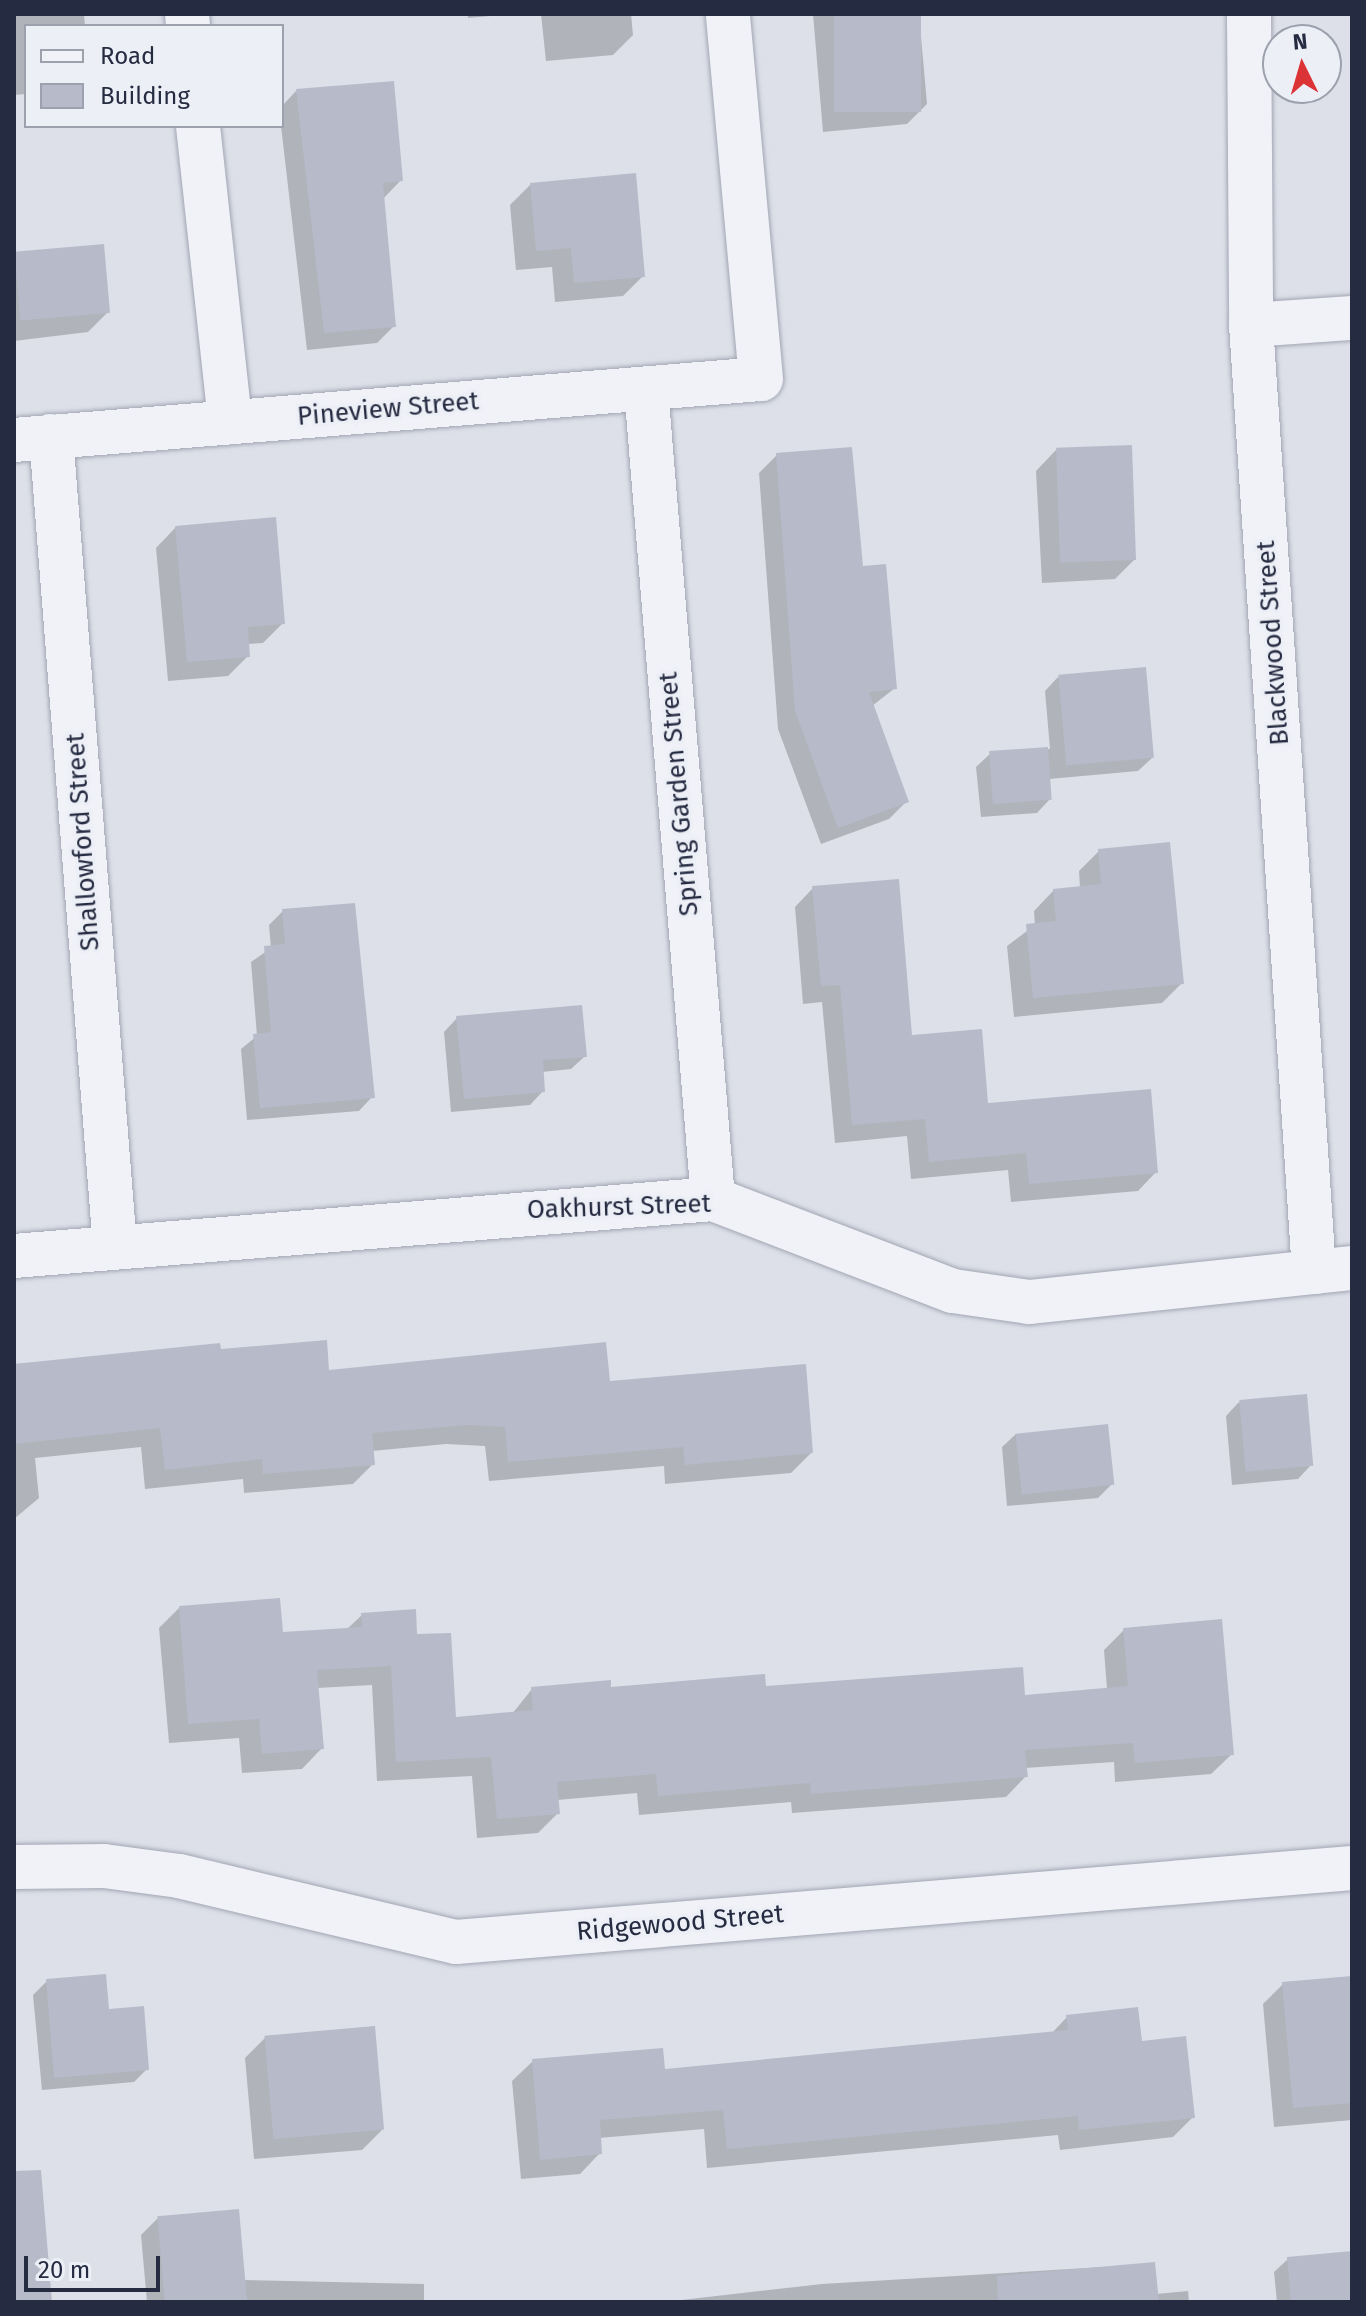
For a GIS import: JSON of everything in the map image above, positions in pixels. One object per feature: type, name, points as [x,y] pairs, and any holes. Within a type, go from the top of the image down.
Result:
[{"type":"street","name":"Pineview Street","points":[[32,438],[761,379],[728,14]]},
{"type":"street","name":"Blackwood Street","points":[[1249,14],[1251,325],[1333,1270]]},
{"type":"street","points":[[198,128],[230,422]]},
{"type":"street","points":[[1251,325],[1352,318]]},
{"type":"street","name":"Spring Garden Street","points":[[646,389],[713,1199]]},
{"type":"street","name":"Shallowford Street","points":[[32,438],[115,1247]]},
{"type":"street","name":"Oakhurst Street","points":[[14,1256],[713,1199],[953,1291],[1029,1302],[1333,1270]]},
{"type":"street","name":"Ridgewood Street","points":[[14,1867],[104,1866],[179,1876],[456,1942],[1352,1868]]},
{"type":"building","points":[[834,14],[921,14],[921,112],[834,112]]},
{"type":"building","points":[[394,81],[403,181],[383,183],[396,327],[324,333],[296,89]]},
{"type":"building","points":[[636,173],[645,277],[574,283],[571,248],[536,251],[530,183]]},
{"type":"building","points":[[104,244],[110,313],[20,321],[14,252]]},
{"type":"building","points":[[1132,445],[1136,560],[1060,563],[1056,448]]},
{"type":"building","points":[[852,447],[863,566],[886,564],[897,689],[869,692],[909,802],[838,828],[795,711],[776,453]]},
{"type":"building","points":[[276,517],[285,624],[248,627],[250,657],[187,662],[175,526]]},
{"type":"building","points":[[1146,667],[1154,758],[1066,765],[1058,675]]},
{"type":"building","points":[[1048,747],[1052,800],[993,804],[989,751]]},
{"type":"building","points":[[1170,842],[1184,984],[1033,998],[1026,924],[1056,921],[1053,889],[1101,884],[1098,849]]},
{"type":"building","points":[[899,879],[912,1035],[982,1029],[988,1103],[1151,1089],[1158,1173],[1029,1184],[1026,1153],[929,1162],[925,1119],[852,1125],[840,985],[821,986],[812,886]]},
{"type":"building","points":[[355,903],[375,1098],[260,1108],[253,1034],[271,1032],[264,946],[285,944],[282,909]]},
{"type":"building","points":[[582,1005],[587,1057],[543,1060],[545,1092],[464,1099],[456,1016]]},
{"type":"building","points":[[327,1340],[329,1370],[606,1342],[610,1381],[806,1364],[813,1453],[685,1465],[683,1447],[508,1462],[505,1427],[468,1425],[372,1433],[375,1465],[263,1474],[262,1459],[165,1470],[160,1428],[14,1444],[14,1364],[220,1343],[221,1349]]},
{"type":"building","points":[[1307,1394],[1313,1466],[1246,1472],[1239,1400]]},
{"type":"building","points":[[1108,1424],[1114,1485],[1022,1494],[1016,1434]]},
{"type":"building","points":[[280,1598],[283,1632],[362,1627],[361,1613],[416,1609],[417,1634],[451,1633],[456,1717],[533,1710],[531,1687],[611,1680],[611,1687],[765,1674],[766,1686],[1023,1667],[1025,1695],[1128,1686],[1123,1628],[1222,1619],[1234,1755],[1135,1763],[1133,1743],[1025,1750],[1028,1777],[811,1794],[810,1783],[658,1796],[656,1774],[557,1782],[560,1814],[497,1819],[491,1757],[396,1762],[391,1666],[317,1670],[324,1749],[262,1754],[259,1719],[188,1724],[179,1606]]},
{"type":"building","points":[[106,1974],[109,2009],[144,2006],[149,2070],[54,2078],[46,1979]]},
{"type":"building","points":[[1352,1976],[1352,2103],[1293,2108],[1282,1982]]},
{"type":"building","points":[[1138,2007],[1142,2041],[1186,2036],[1195,2118],[1079,2130],[1078,2116],[727,2149],[723,2110],[600,2120],[602,2154],[540,2160],[532,2059],[663,2048],[665,2069],[1068,2030],[1066,2015]]},
{"type":"building","points":[[375,2026],[384,2130],[273,2139],[264,2036]]},
{"type":"building","points":[[41,2170],[52,2302],[14,2302],[14,2171]]},
{"type":"building","points":[[239,2209],[247,2302],[165,2302],[157,2216]]},
{"type":"building","points":[[1352,2251],[1352,2302],[1291,2302],[1287,2257]]},
{"type":"building","points":[[1155,2262],[1159,2302],[998,2302],[997,2276]]}]
